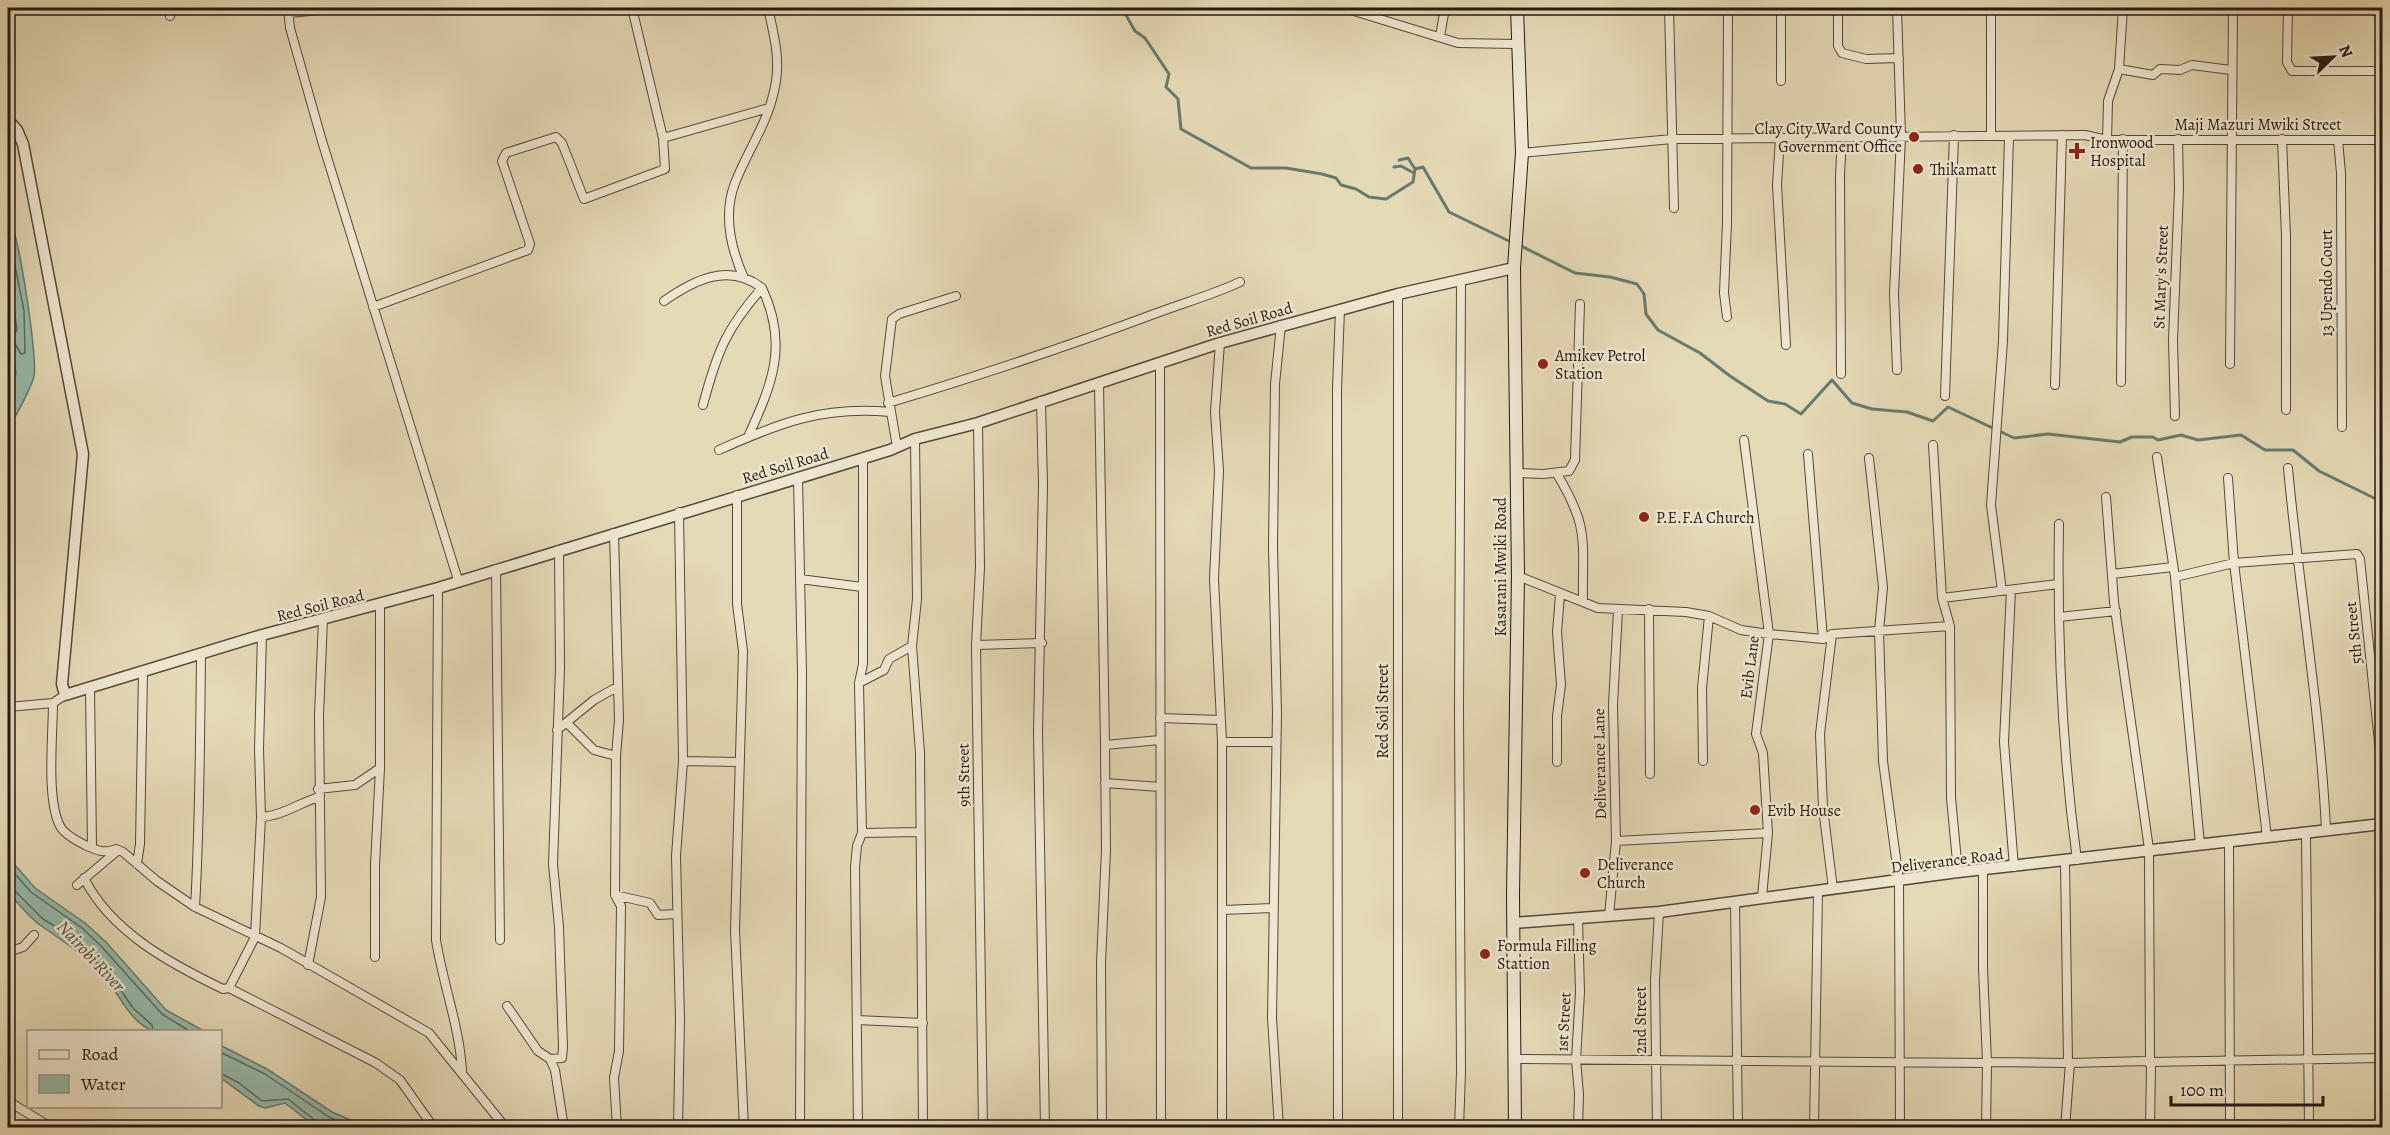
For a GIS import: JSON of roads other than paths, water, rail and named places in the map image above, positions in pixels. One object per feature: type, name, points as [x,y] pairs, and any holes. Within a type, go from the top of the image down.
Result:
[{"type":"main road","name":"Kasarani Mwiki Road","points":[[1515,1128],[1514,923],[1518,576],[1514,268],[1522,153],[1517,8]]},
{"type":"street","points":[[342,8],[289,10],[290,28],[373,307],[458,580]]},
{"type":"street","points":[[373,307],[528,250],[530,244],[502,161],[506,153],[556,137],[562,143],[585,199],[665,169],[663,138],[632,8]]},
{"type":"street","points":[[744,278],[732,244],[730,205],[734,185],[762,131],[776,80],[777,52],[768,8]]},
{"type":"street","points":[[1344,8],[1458,43],[1517,44]]},
{"type":"street","points":[[1440,36],[1445,8]]},
{"type":"street","points":[[1669,8],[1674,208]]},
{"type":"street","points":[[1727,317],[1724,293],[1727,223],[1728,8]]},
{"type":"street","points":[[1781,8],[1781,81]]},
{"type":"street","points":[[1838,8],[1838,46],[1842,53],[1866,59],[1899,58]]},
{"type":"street","points":[[1897,8],[1901,136],[1894,294],[1897,370]]},
{"type":"street","points":[[1991,8],[1991,136]]},
{"type":"street","points":[[2107,140],[2108,101],[2119,69],[2124,8]]},
{"type":"street","points":[[2230,364],[2230,139],[2233,8]]},
{"type":"street","points":[[2288,8],[2287,62],[2292,71],[2382,71]]},
{"type":"street","points":[[2119,69],[2153,75],[2160,69],[2180,70],[2192,64],[2231,70]]},
{"type":"street","points":[[663,138],[770,108]]},
{"type":"street","points":[[8,120],[17,130],[23,144],[83,454],[62,684],[65,695],[53,703],[8,707]]},
{"type":"street","points":[[1945,396],[1953,135]]},
{"type":"street","points":[[2055,385],[2062,135]]},
{"type":"street","name":"Maji Mazuri Mwiki Street","points":[[1522,153],[1672,139],[1842,136],[2085,135],[2107,140],[2382,140]]},
{"type":"street","points":[[1841,374],[1842,136]]},
{"type":"street","points":[[1779,137],[1777,185],[1786,345]]},
{"type":"street","points":[[2009,137],[2006,272],[1998,427],[1991,506],[2006,591],[2004,742],[2014,867]]},
{"type":"street","points":[[2121,382],[2123,139]]},
{"type":"street","name":"St Mary's Street","points":[[2175,416],[2173,340],[2179,189],[2178,139]]},
{"type":"street","points":[[2282,139],[2286,236],[2286,410]]},
{"type":"street","name":"13 Upendo Court","points":[[2338,140],[2341,173],[2342,427]]},
{"type":"street","name":"Red Soil Road","points":[[65,695],[262,635],[438,588],[679,512],[863,458],[915,439],[978,423],[1281,325],[1398,294],[1514,268]]},
{"type":"street","points":[[664,301],[690,282],[716,275],[744,278],[762,288],[770,304],[778,347],[767,394],[748,437]]},
{"type":"street","points":[[1459,1128],[1461,1072],[1458,710],[1461,280]]},
{"type":"street","points":[[719,450],[797,418],[840,410],[889,408],[1174,306],[1214,294],[1239,282]]},
{"type":"street","points":[[703,405],[712,370],[735,318],[762,288]]},
{"type":"street","name":"Red Soil Street","points":[[1398,294],[1398,1128]]},
{"type":"street","points":[[897,447],[885,376],[892,319],[899,314],[956,296]]},
{"type":"street","points":[[1516,473],[1557,474],[1569,471],[1575,460],[1580,304]]},
{"type":"street","points":[[1338,1128],[1337,389],[1340,309]]},
{"type":"street","points":[[1279,1128],[1272,1018],[1276,742],[1273,466],[1275,384],[1281,325]]},
{"type":"street","points":[[1220,343],[1215,412],[1219,471],[1214,579],[1222,742],[1222,1128]]},
{"type":"street","points":[[1160,363],[1161,1128]]},
{"type":"street","points":[[1099,383],[1105,745],[1101,963],[1102,1128]]},
{"type":"street","points":[[1041,401],[1042,643],[1038,732],[1045,1128]]},
{"type":"street","name":"9th Street","points":[[978,423],[980,567],[976,645],[983,1128]]},
{"type":"street","points":[[915,439],[917,599],[912,646],[920,753],[923,1128]]},
{"type":"street","name":"Evib Lane","points":[[1744,440],[1769,634],[1756,734],[1763,753],[1768,833],[1762,897]]},
{"type":"street","points":[[1933,445],[1942,598],[1950,626],[1951,798],[1958,872]]},
{"type":"street","points":[[1808,454],[1823,639]]},
{"type":"street","points":[[2157,457],[2175,577],[2200,844]]},
{"type":"street","points":[[858,1128],[855,867],[857,846],[862,833],[859,683],[863,664],[863,458]]},
{"type":"street","points":[[1869,458],[1883,587],[1879,631],[1883,761],[1899,881],[1900,1128]]},
{"type":"street","points":[[2288,468],[2296,558],[2322,751],[2326,830]]},
{"type":"street","points":[[1557,474],[1575,504],[1583,531],[1583,601]]},
{"type":"street","points":[[798,477],[800,1128]]},
{"type":"street","points":[[2228,478],[2234,563],[2267,837]]},
{"type":"street","points":[[738,495],[737,604],[742,651],[742,728],[738,762],[735,930],[744,1128]]},
{"type":"street","points":[[2106,497],[2116,611],[2150,849],[2150,1128]]},
{"type":"street","points":[[678,1128],[680,1019],[676,856],[683,761],[679,512]]},
{"type":"street","points":[[2059,524],[2059,617],[2067,787],[2077,860]]},
{"type":"street","points":[[614,532],[619,720],[616,756],[615,895],[621,906],[619,1051],[614,1078],[617,1128]]},
{"type":"street","points":[[550,1059],[562,1058],[559,927],[553,864],[559,550]]},
{"type":"street","name":"5th Street","points":[[2296,558],[2354,553],[2360,556],[2382,771]]},
{"type":"street","points":[[2175,577],[2234,563],[2296,558]]},
{"type":"street","points":[[2112,574],[2173,567]]},
{"type":"street","points":[[496,569],[500,940]]},
{"type":"street","points":[[1518,576],[1560,595],[1598,608],[1649,609],[1709,615],[1741,630],[1769,634],[1823,639],[1832,633],[1950,626]]},
{"type":"street","points":[[800,579],[862,587]]},
{"type":"street","points":[[1942,598],[2058,584]]},
{"type":"street","points":[[438,588],[436,940],[445,989],[456,1020],[462,1070]]},
{"type":"street","points":[[1557,762],[1557,716],[1561,686],[1557,632],[1560,595]]},
{"type":"street","points":[[375,957],[375,865],[380,768],[380,605]]},
{"type":"street","points":[[1649,609],[1650,774]]},
{"type":"street","name":"Deliverance Lane","points":[[1610,916],[1616,841],[1612,705],[1618,610]]},
{"type":"street","points":[[2059,617],[2116,611]]},
{"type":"street","points":[[1703,761],[1701,688],[1709,615]]},
{"type":"street","points":[[308,965],[321,897],[318,793],[323,619]]},
{"type":"street","points":[[1832,633],[1820,734],[1823,808],[1833,889]]},
{"type":"street","points":[[229,988],[255,937],[261,817],[259,749],[262,635]]},
{"type":"street","points":[[976,645],[1042,643]]},
{"type":"street","points":[[859,683],[884,670],[889,659],[912,646]]},
{"type":"street","points":[[195,907],[200,830],[198,789],[201,655]]},
{"type":"street","points":[[137,864],[140,844],[143,672]]},
{"type":"street","points":[[90,687],[92,848]]},
{"type":"street","points":[[557,730],[594,700],[617,687]]},
{"type":"street","points":[[53,703],[55,814],[60,828],[92,848],[107,853],[119,850]]},
{"type":"street","points":[[1160,718],[1220,720]]},
{"type":"street","points":[[567,723],[594,750],[616,756]]},
{"type":"street","points":[[1105,745],[1160,740]]},
{"type":"street","points":[[1222,742],[1276,742]]},
{"type":"street","points":[[683,761],[738,762]]},
{"type":"street","points":[[261,817],[274,816],[289,807],[299,807],[318,793],[355,785],[380,768]]},
{"type":"street","points":[[1105,783],[1160,787]]},
{"type":"street","name":"Deliverance Road","points":[[1514,923],[1659,912],[1762,897],[1818,893],[1958,872],[2065,862],[2150,849],[2382,824]]},
{"type":"street","points":[[862,833],[920,832]]},
{"type":"street","points":[[1616,841],[1768,833]]},
{"type":"street","points":[[2306,834],[2309,1128]]},
{"type":"street","points":[[2229,842],[2231,1063],[2229,1128]]},
{"type":"street","points":[[119,850],[195,907],[280,948],[379,1002],[429,1033],[462,1070],[506,1128]]},
{"type":"street","points":[[119,850],[81,882],[100,905],[147,945],[184,970],[223,989],[229,988],[376,1063],[400,1080],[434,1128]]},
{"type":"street","points":[[2065,862],[2070,1063],[2065,1128]]},
{"type":"street","points":[[1983,871],[1986,1128]]},
{"type":"street","points":[[1814,1128],[1813,1069],[1817,1060],[1818,893]]},
{"type":"street","points":[[615,895],[650,903],[658,915],[676,914]]},
{"type":"street","points":[[1735,902],[1738,1128]]},
{"type":"street","points":[[1222,910],[1273,908]]},
{"type":"street","name":"2nd Street","points":[[1657,1128],[1655,1060],[1659,912]]},
{"type":"street","name":"1st Street","points":[[1578,919],[1580,992],[1576,1060],[1579,1094],[1578,1128]]},
{"type":"street","points":[[8,952],[23,946],[34,935]]},
{"type":"street","points":[[507,1006],[538,1051],[550,1059],[555,1070],[564,1128]]},
{"type":"street","points":[[857,1020],[923,1023]]},
{"type":"street","points":[[1514,1059],[2231,1063],[2382,1058]]},
{"type":"street","points":[[8,1101],[52,1128]]},
{"type":"water","points":[[8,217],[22,267],[33,345],[34,376],[8,430],[8,398],[16,374],[14,355],[8,341]]},
{"type":"water","name":"Nairobi River","points":[[8,857],[35,888],[85,923],[106,942],[166,1010],[202,1030],[151,1030],[146,1027],[128,1011],[110,984],[95,967],[36,921],[8,892]]},
{"type":"water","points":[[222,1046],[267,1069],[332,1112],[367,1127],[316,1127],[285,1103],[265,1108],[222,1079]]},
{"type":"waterway","points":[[1122,8],[1135,31],[1145,38],[1169,74],[1166,87],[1178,99],[1181,129],[1251,168],[1286,168],[1322,174],[1336,178],[1341,185],[1356,189],[1369,197],[1386,199],[1413,182],[1415,169],[1423,167],[1449,212],[1513,243]]},
{"type":"waterway","points":[[1399,160],[1408,158],[1415,169]]},
{"type":"waterway","points":[[1394,167],[1401,166],[1414,173]]},
{"type":"waterway","points":[[1519,245],[1575,273],[1610,277],[1637,284],[1644,294],[1646,314],[1658,330],[1700,353],[1768,401],[1785,404],[1801,414],[1832,380],[1852,403],[1872,409],[1907,412],[1933,421],[1948,407],[2014,438],[2048,434],[2120,442],[2132,437],[2153,437],[2158,440],[2181,435],[2198,440],[2241,435],[2265,450],[2293,450],[2319,471],[2374,498],[2382,496]]},
{"type":"place","name":"Clay City Ward County Government Office","points":[[1914,137]]},
{"type":"place","name":"Ironwood Hospital","points":[[2077,151]]},
{"type":"place","name":"Thikamatt","points":[[1918,169]]},
{"type":"place","name":"Amikev Petrol Station","points":[[1543,364]]},
{"type":"place","name":"P.E.F.A Church","points":[[1644,517]]},
{"type":"place","name":"Evib House","points":[[1755,810]]},
{"type":"place","name":"Deliverance Church","points":[[1585,873]]},
{"type":"place","name":"Formula Filling Stattion","points":[[1485,954]]}]
